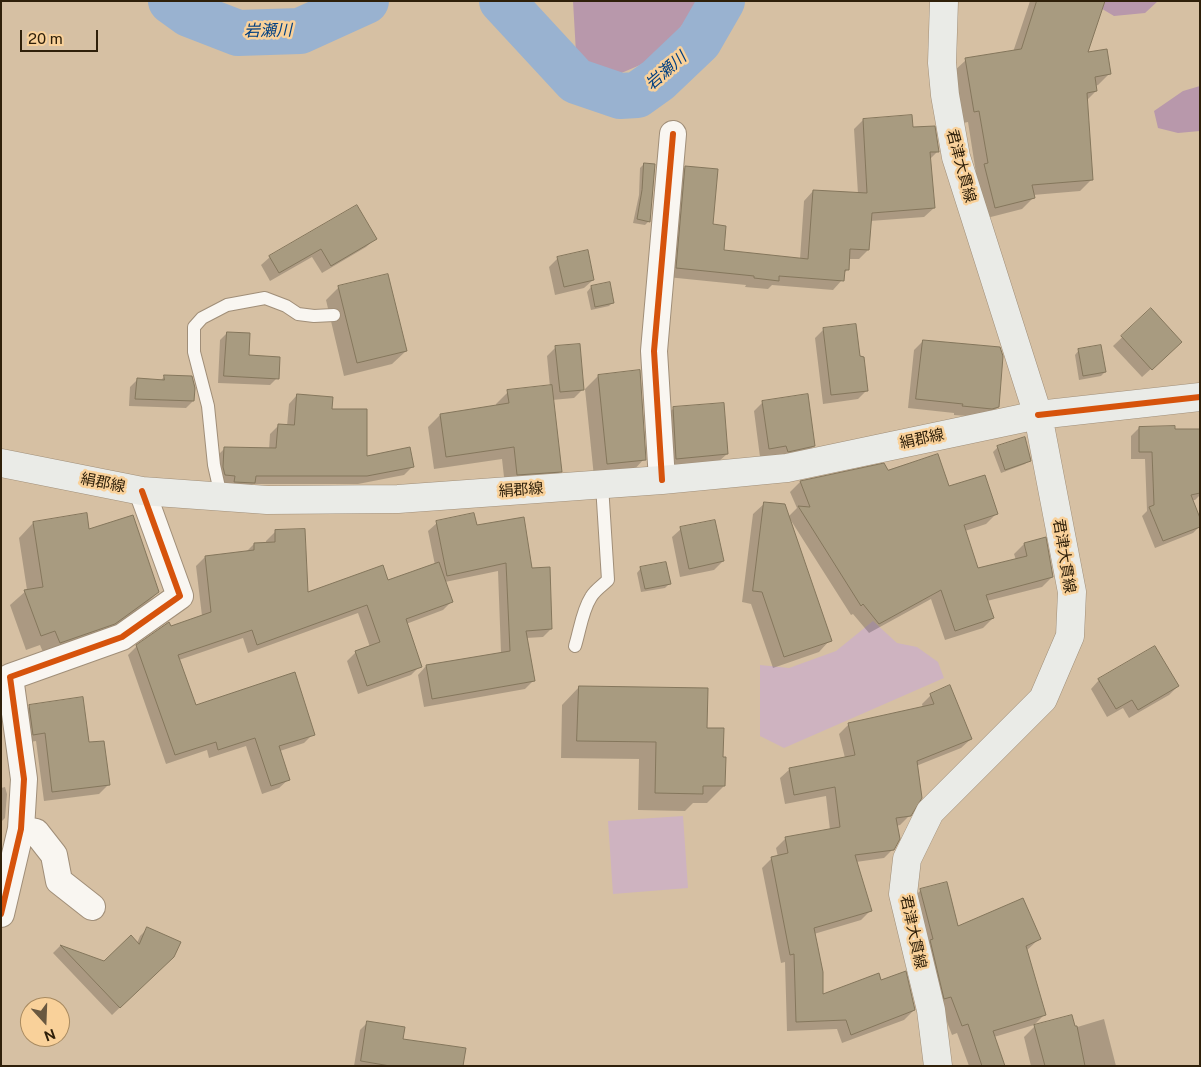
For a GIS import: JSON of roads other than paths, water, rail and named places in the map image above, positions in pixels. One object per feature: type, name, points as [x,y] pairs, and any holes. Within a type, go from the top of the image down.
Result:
[{"type":"main road","name":"君津大貫線","points":[[938,1066],[930,1010],[903,894],[907,859],[930,812],[1043,698],[1070,636],[1072,592],[1038,415],[956,157],[945,95],[942,63],[944,1]]},
{"type":"main road","name":"絹郡線","points":[[1,463],[142,491],[267,500],[398,499],[602,485],[787,468],[1038,415],[1200,397]]},
{"type":"street","points":[[662,480],[654,351],[672,134]]},
{"type":"street","points":[[1,914],[21,829],[24,779],[10,676],[122,638],[180,596],[142,491]]},
{"type":"street","points":[[21,829],[36,832],[54,854],[59,881],[92,907]]},
{"type":"lane","points":[[221,496],[214,465],[208,406],[194,352],[194,326],[202,318],[227,305],[265,298],[286,306],[298,314],[314,316],[334,315]]},
{"type":"lane","points":[[575,646],[582,617],[592,595],[608,580],[602,485]]},
{"type":"waterway","name":"岩瀬川","points":[[171,1],[189,14],[238,33],[300,31],[366,1]]},
{"type":"waterway","name":"岩瀬川","points":[[502,1],[576,81],[620,96],[637,95],[658,80],[699,41],[722,1]]}]
